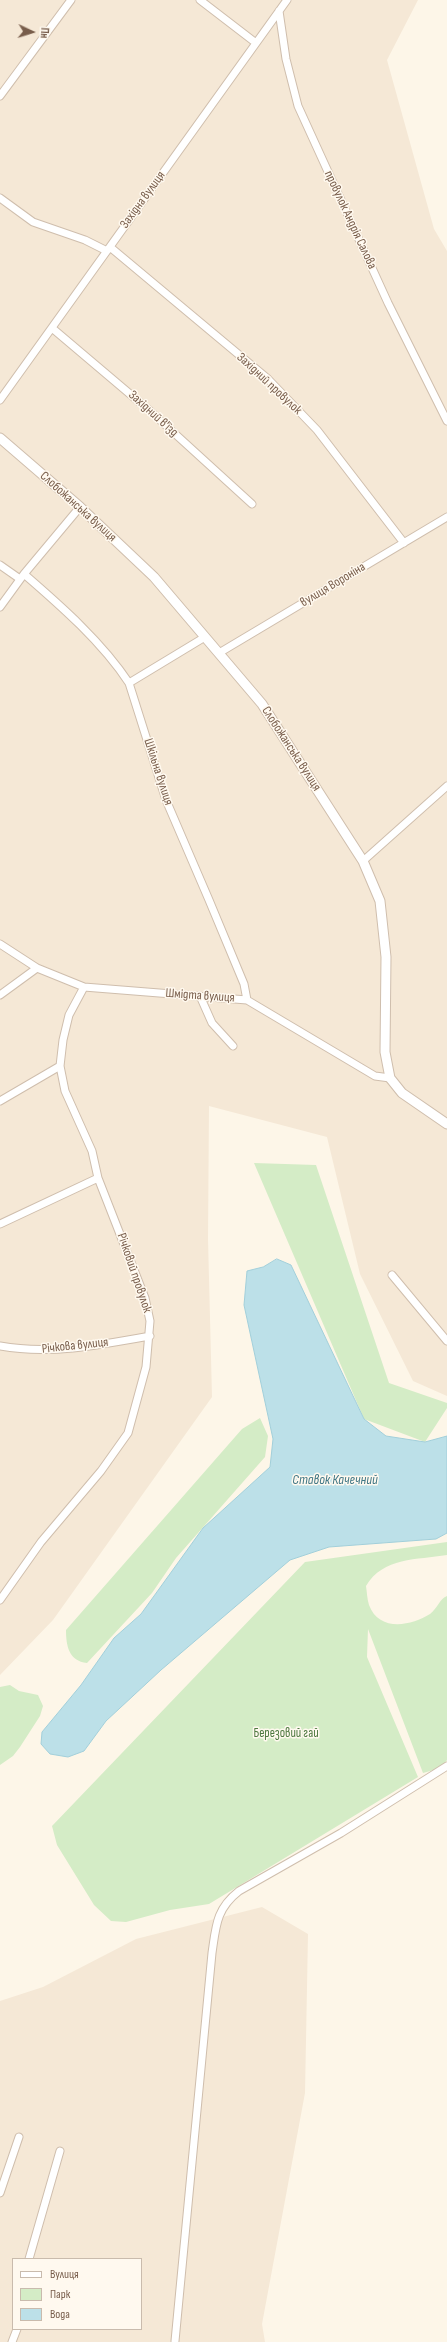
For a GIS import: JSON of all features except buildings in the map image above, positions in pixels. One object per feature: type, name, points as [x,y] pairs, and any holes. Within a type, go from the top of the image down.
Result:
[{"type":"street","points":[[0,96],[71,0]]},
{"type":"street","points":[[200,0],[256,43]]},
{"type":"street","name":"Західна вулиця","points":[[0,400],[287,0]]},
{"type":"street","name":"провулок Андрія Салова","points":[[279,11],[286,58],[298,106],[388,303],[447,421]]},
{"type":"street","name":"Західний провулок","points":[[0,198],[33,222],[109,249],[268,379],[317,430],[404,543]]},
{"type":"street","name":"Західний в'їзд","points":[[52,328],[150,411],[252,504]]},
{"type":"street","name":"Слобожанська вулиця","points":[[0,438],[80,507],[154,577],[262,704],[363,861],[380,901],[386,957],[385,1052],[390,1078],[402,1093],[447,1124]]},
{"type":"street","points":[[0,607],[22,577],[80,507]]},
{"type":"street","name":"вулиця Вороніна","points":[[219,653],[447,517]]},
{"type":"street","name":"Шкільна вулиця","points":[[0,565],[22,577],[59,604],[120,670],[129,683],[166,800],[244,984],[247,1000]]},
{"type":"street","points":[[129,683],[205,637]]},
{"type":"street","points":[[363,861],[447,786]]},
{"type":"street","name":"Шмідта вулиця","points":[[0,944],[37,968],[84,987],[247,1000],[374,1076],[390,1078]]},
{"type":"street","points":[[0,995],[37,968]]},
{"type":"street","name":"Річковий провулок","points":[[0,1600],[41,1542],[101,1471],[128,1433],[146,1367],[150,1336],[150,1321],[138,1276],[98,1178],[92,1151],[65,1091],[60,1066],[63,1040],[69,1015],[84,987]]},
{"type":"street","points":[[200,996],[212,1023],[233,1046]]},
{"type":"street","points":[[0,1101],[60,1066]]},
{"type":"street","points":[[0,1224],[98,1178]]},
{"type":"street","points":[[392,1274],[447,1341]]},
{"type":"street","name":"Річкова вулиця","points":[[0,1346],[35,1350],[78,1347],[150,1336]]},
{"type":"street","points":[[175,2341],[212,1953],[216,1924],[221,1910],[229,1899],[239,1891],[341,1833],[447,1766]]},
{"type":"street","points":[[0,2193],[19,2137]]},
{"type":"street","points":[[29,2258],[60,2151]]},
{"type":"street","points":[[12,2342],[17,2330]]},
{"type":"shaded area","points":[[0,0],[418,0],[387,60],[434,229],[447,251],[447,1396],[413,1381],[360,1274],[327,1137],[209,1106],[208,1239],[212,1397],[53,1620],[0,1675]]},
{"type":"shaded area","points":[[262,1907],[308,1934],[305,2093],[262,2324],[265,2342],[0,2342],[0,2001],[43,1987],[136,1939]]},
{"type":"green space","points":[[254,1163],[316,1165],[389,1383],[447,1403],[447,1408],[425,1442],[364,1419]]},
{"type":"green space","points":[[260,1418],[268,1436],[265,1457],[176,1558],[152,1593],[87,1663],[81,1662],[72,1656],[68,1647],[66,1630],[242,1429]]},
{"type":"green space","name":"Березовий гай","points":[[447,1542],[447,1555],[413,1559],[391,1565],[373,1577],[366,1586],[368,1603],[374,1614],[388,1623],[396,1624],[405,1624],[430,1614],[442,1599],[447,1596],[447,1760],[441,1768],[423,1773],[368,1629],[367,1657],[418,1777],[209,1904],[170,1910],[126,1922],[111,1921],[94,1905],[57,1845],[52,1826],[305,1562]]},
{"type":"green space","points":[[10,1685],[19,1691],[38,1695],[43,1706],[40,1716],[20,1747],[13,1756],[0,1765],[0,1687]]},
{"type":"water","name":"Ставок Качечний","points":[[277,1259],[291,1265],[364,1419],[386,1436],[425,1442],[447,1436],[447,1533],[436,1539],[329,1547],[290,1560],[161,1670],[106,1721],[84,1751],[68,1757],[50,1754],[41,1744],[42,1732],[81,1685],[114,1638],[141,1614],[203,1528],[270,1467],[273,1439],[244,1305],[247,1271],[263,1267]]}]
